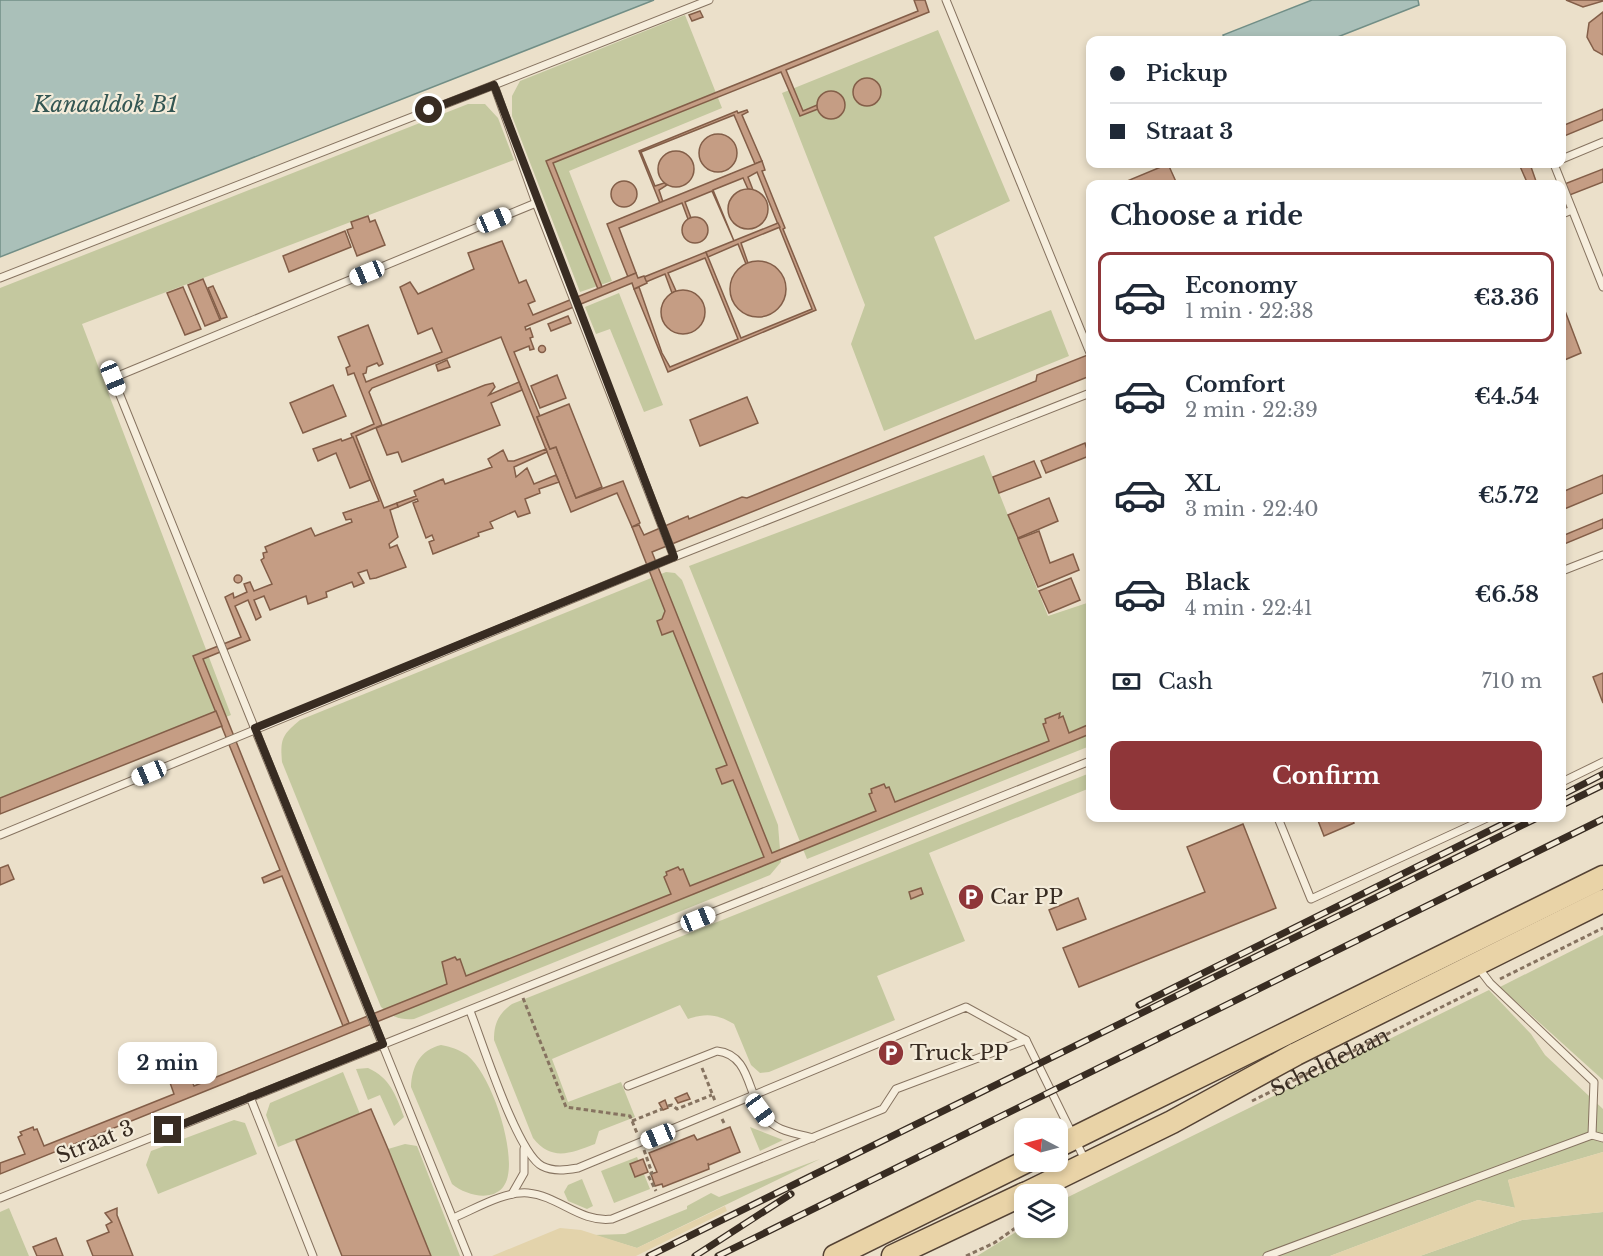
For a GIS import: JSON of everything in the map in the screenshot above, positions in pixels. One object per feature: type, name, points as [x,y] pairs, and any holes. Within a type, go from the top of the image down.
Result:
[{"type":"main road","points":[[1068,1141],[1603,877]]},
{"type":"main road","name":"Scheldelaan","points":[[1046,1184],[1172,1122],[1296,1054],[1603,901]]},
{"type":"main road","points":[[835,1256],[1014,1167]]},
{"type":"main road","name":"Scheldelaan","points":[[893,1256],[1014,1199]]},
{"type":"lane","points":[[0,278],[709,0]]},
{"type":"lane","points":[[946,0],[1086,343]]},
{"type":"lane","points":[[494,85],[536,203],[674,557]]},
{"type":"lane","points":[[1566,157],[1603,142]]},
{"type":"lane","points":[[1566,195],[1603,287]]},
{"type":"lane","points":[[468,1256],[113,378],[536,203]]},
{"type":"lane","points":[[1566,212],[1572,210]]},
{"type":"lane","points":[[0,835],[674,557],[1086,395]]},
{"type":"lane","points":[[1566,569],[1603,555]]},
{"type":"lane","points":[[1566,780],[1603,762]]},
{"type":"lane","name":"Straat 3","points":[[0,1198],[1086,763]]},
{"type":"lane","points":[[1280,822],[1311,899],[1478,822]]},
{"type":"lane","points":[[1475,964],[1491,983],[1594,1082],[1592,1135]]},
{"type":"lane","points":[[523,1146],[541,1165],[563,1171],[578,1168],[966,1007],[1026,1040],[1057,1118]]},
{"type":"lane","points":[[470,1011],[523,1146],[524,1173],[512,1194]]},
{"type":"lane","points":[[453,1218],[512,1194],[538,1195],[586,1217],[600,1221],[612,1219],[883,1109],[896,1089],[1026,1040]]},
{"type":"lane","points":[[628,1086],[717,1051],[729,1053],[738,1059],[768,1121],[778,1127],[813,1138]]},
{"type":"lane","points":[[250,1097],[313,1256]]},
{"type":"lane","points":[[1267,1256],[1592,1135],[1603,1138]]},
{"type":"lane","points":[[1068,1144],[1087,1164]]},
{"type":"path","name":"Scheldelaan","points":[[1248,1103],[1603,928]]},
{"type":"path","points":[[520,991],[566,1107],[630,1116],[652,1173],[648,1175],[655,1191],[666,1187],[670,1196]]},
{"type":"path","points":[[698,1058],[725,1125]]},
{"type":"path","points":[[668,1106],[672,1105],[678,1109],[712,1095]]},
{"type":"path","points":[[632,1121],[662,1109]]},
{"type":"path","points":[[966,1256],[994,1243],[1014,1229]]},
{"type":"green space","points":[[685,15],[722,108],[569,171],[612,281],[580,292],[512,116],[512,96],[520,81]]},
{"type":"green space","points":[[938,30],[1010,201],[934,237],[975,340],[1051,310],[1069,356],[884,431],[851,344],[865,305],[782,93]]},
{"type":"green space","points":[[468,104],[485,104],[498,118],[514,160],[82,324],[231,715],[0,808],[0,288]]},
{"type":"green space","points":[[619,293],[663,405],[644,412],[610,329],[596,334],[585,307]]},
{"type":"green space","points":[[984,455],[1048,616],[1086,603],[1086,748],[807,859],[689,566]]},
{"type":"green space","points":[[666,572],[675,573],[682,580],[778,825],[781,862],[770,875],[414,1019],[404,1019],[389,1013],[381,1007],[282,762],[281,748],[286,734],[300,720]]},
{"type":"green space","points":[[1086,775],[1086,790],[929,853],[965,941],[877,976],[895,1020],[769,1072],[760,1073],[751,1065],[734,1024],[711,1015],[688,1019],[680,1005],[552,1059],[568,1102],[621,1082],[635,1117],[599,1131],[595,1144],[570,1152],[555,1153],[540,1146],[533,1138],[494,1040],[498,1020],[512,1004]]},
{"type":"green space","points":[[1603,935],[1603,1080],[1500,987]]},
{"type":"green space","points":[[1489,990],[1531,1034],[1545,1055],[1603,1109],[1603,1152],[1508,1180],[1516,1208],[1478,1200],[1330,1256],[977,1256],[1014,1233],[1014,1238],[1068,1238],[1068,1197]]},
{"type":"green space","points":[[441,1045],[464,1053],[476,1064],[499,1111],[508,1146],[509,1162],[505,1184],[500,1191],[493,1194],[485,1196],[467,1193],[452,1184],[411,1087],[413,1072],[418,1060],[434,1047]]},
{"type":"green space","points":[[368,1068],[387,1082],[398,1101],[404,1117],[394,1126],[380,1095],[368,1100],[356,1069]]},
{"type":"green space","points":[[343,1072],[360,1114],[278,1147],[266,1115],[270,1103]]},
{"type":"green space","points":[[234,1120],[245,1123],[257,1154],[158,1194],[146,1165],[151,1151]]},
{"type":"green space","points":[[750,1127],[783,1140],[760,1151]]},
{"type":"green space","points":[[405,1144],[417,1146],[460,1256],[431,1256],[388,1149]]},
{"type":"green space","points":[[637,1157],[650,1189],[614,1203],[601,1171]]},
{"type":"green space","points":[[820,1159],[637,1248],[594,1235],[625,1234],[687,1209],[687,1206],[711,1193],[719,1197]]},
{"type":"green space","points":[[582,1179],[593,1206],[587,1209],[568,1201],[564,1192],[568,1185]]},
{"type":"green space","points":[[9,1208],[29,1256],[0,1256],[0,1212]]},
{"type":"green space","points":[[1603,1212],[1603,1256],[1420,1256],[1522,1220]]},
{"type":"sand","points":[[1603,1152],[1603,1212],[1522,1220],[1420,1256],[1330,1256],[1478,1200],[1515,1208],[1508,1180]]},
{"type":"sand","points":[[725,1206],[727,1211],[636,1256],[492,1256],[560,1228],[581,1230],[637,1248]]},
{"type":"water","name":"Kanaaldok B1","points":[[0,0],[654,0],[0,257]]},
{"type":"water","points":[[1312,0],[1418,0],[1419,5],[1340,36],[1223,35]]},
{"type":"building","points":[[914,0],[925,0],[929,12],[786,70],[803,111],[817,105],[818,109],[800,116],[781,72],[553,163],[602,287],[598,289],[546,161],[918,11]]},
{"type":"building","points":[[1566,0],[1603,0],[1603,1],[1583,7]]},
{"type":"building","points":[[700,11],[703,17],[692,21],[689,15]]},
{"type":"building","points":[[1603,12],[1603,55],[1594,50],[1587,37],[1589,23]]},
{"type":"building","points":[[867,78],[877,82],[881,92],[877,102],[867,106],[857,102],[853,92],[857,82]]},
{"type":"building","points":[[831,91],[841,95],[845,105],[841,115],[831,119],[821,115],[817,105],[821,95]]},
{"type":"building","points":[[1603,109],[1603,120],[1566,135],[1566,124]]},
{"type":"building","points":[[747,110],[748,112],[742,115],[762,161],[755,164],[734,115],[641,152],[655,186],[664,183],[667,185],[659,190],[663,202],[660,203],[639,151],[737,111],[738,113]]},
{"type":"building","points":[[718,134],[731,140],[737,153],[731,166],[718,172],[705,166],[699,153],[705,140]]},
{"type":"building","points":[[676,151],[689,156],[694,169],[689,182],[676,187],[663,182],[658,169],[663,156]]},
{"type":"building","points":[[762,161],[765,170],[762,171],[785,228],[783,229],[816,310],[668,372],[634,289],[639,287],[662,353],[670,367],[738,339],[705,258],[668,273],[676,291],[672,293],[665,274],[646,282],[644,277],[706,252],[741,338],[812,309],[757,172],[748,177],[753,190],[748,189],[743,178],[713,190],[734,241],[712,191],[685,202],[691,218],[688,219],[682,203],[619,228],[636,273],[628,277],[607,224]]},
{"type":"building","points":[[1158,168],[1170,168],[1175,180],[1129,180]]},
{"type":"building","points":[[1521,168],[1531,168],[1536,180],[1526,180]]},
{"type":"building","points":[[1603,169],[1603,182],[1566,196],[1566,183]]},
{"type":"building","points":[[624,181],[633,185],[637,194],[633,203],[624,207],[615,203],[611,194],[615,185]]},
{"type":"building","points":[[748,189],[762,195],[768,209],[762,223],[748,229],[734,223],[728,209],[734,195]]},
{"type":"building","points":[[368,216],[370,222],[375,220],[385,245],[357,256],[347,230],[353,228],[351,222]]},
{"type":"building","points":[[695,217],[704,221],[708,230],[704,239],[695,243],[686,239],[682,230],[686,221]]},
{"type":"building","points":[[778,223],[780,227],[741,243],[748,263],[746,264],[738,244],[708,257],[706,252]]},
{"type":"building","points":[[345,231],[351,247],[289,272],[283,256]]},
{"type":"building","points":[[502,241],[519,283],[526,280],[535,301],[528,304],[533,315],[636,273],[638,278],[644,276],[647,283],[634,289],[632,283],[525,327],[526,330],[530,328],[533,337],[530,338],[534,349],[530,350],[529,346],[514,352],[540,416],[537,417],[550,449],[556,447],[576,498],[623,481],[640,523],[632,527],[617,493],[571,512],[501,337],[372,388],[369,392],[382,425],[356,436],[384,508],[397,503],[398,507],[390,510],[398,537],[389,544],[390,548],[397,545],[406,567],[370,579],[367,570],[358,573],[364,583],[354,587],[352,582],[326,592],[327,597],[308,604],[306,596],[270,610],[264,596],[254,600],[261,617],[256,620],[248,600],[235,606],[250,640],[203,659],[349,1023],[343,1026],[282,876],[264,883],[262,878],[280,870],[193,656],[241,637],[225,597],[233,593],[234,598],[247,592],[244,584],[250,582],[254,591],[272,584],[261,560],[264,558],[263,553],[267,552],[265,547],[311,528],[315,536],[352,522],[351,519],[346,520],[343,513],[379,501],[351,434],[374,424],[354,373],[348,375],[346,368],[350,366],[338,337],[368,325],[383,364],[379,366],[377,363],[367,367],[366,373],[363,374],[366,382],[442,352],[432,328],[418,334],[400,287],[410,282],[418,294],[474,269],[468,253]]},
{"type":"building","points":[[758,261],[769,263],[778,269],[784,278],[786,289],[784,300],[778,309],[769,315],[758,317],[747,315],[738,309],[732,300],[730,289],[732,278],[738,269],[747,263]]},
{"type":"building","points":[[203,279],[220,320],[205,326],[188,285]]},
{"type":"building","points":[[213,286],[227,317],[221,319],[208,288]]},
{"type":"building","points":[[183,287],[201,329],[185,335],[167,293]]},
{"type":"building","points":[[683,290],[698,297],[705,312],[698,327],[683,334],[668,327],[661,312],[668,297]]},
{"type":"building","points":[[1566,314],[1581,353],[1566,359]]},
{"type":"building","points":[[568,316],[571,323],[551,331],[548,324]]},
{"type":"building","points":[[542,345],[546,349],[542,353],[538,349]]},
{"type":"building","points":[[1086,356],[1086,378],[652,552],[772,853],[876,811],[869,794],[872,793],[871,789],[884,784],[886,788],[889,787],[895,802],[1049,741],[1043,724],[1046,723],[1045,719],[1060,713],[1059,718],[1063,716],[1069,733],[1086,726],[1086,736],[0,1174],[0,1163],[25,1154],[18,1137],[22,1135],[20,1132],[33,1127],[34,1130],[37,1129],[44,1146],[174,1094],[168,1077],[170,1072],[182,1067],[187,1069],[194,1086],[447,984],[442,962],[455,957],[457,960],[460,959],[466,976],[671,894],[664,877],[667,875],[666,872],[678,867],[680,870],[683,869],[690,886],[764,857],[733,780],[722,784],[716,769],[727,765],[673,631],[662,635],[657,621],[662,619],[665,611],[632,527],[639,525],[644,535],[688,516],[689,519],[742,497],[747,498],[1036,381],[1037,375]]},
{"type":"building","points":[[447,360],[450,367],[438,371],[436,365]]},
{"type":"building","points":[[557,375],[566,398],[540,408],[531,386]]},
{"type":"building","points":[[519,382],[522,390],[491,403],[500,425],[402,462],[398,452],[387,455],[376,428],[485,385],[493,383],[495,387],[489,395]]},
{"type":"building","points":[[333,385],[346,416],[303,433],[290,403]]},
{"type":"building","points":[[747,397],[758,423],[700,446],[690,420]]},
{"type":"building","points":[[569,404],[602,487],[576,498],[556,447],[550,449],[537,417]]},
{"type":"building","points":[[353,437],[370,480],[350,488],[336,453],[318,461],[313,449]]},
{"type":"building","points":[[1085,443],[1086,457],[1046,473],[1041,461]]},
{"type":"building","points":[[546,449],[547,452],[514,467],[516,477],[527,468],[534,484],[556,475],[559,482],[539,489],[540,493],[525,499],[530,513],[518,517],[515,511],[490,522],[493,528],[478,533],[479,536],[433,554],[429,542],[434,540],[432,535],[426,538],[413,503],[418,501],[417,499],[398,507],[397,503],[416,496],[414,491],[443,479],[445,484],[492,467],[488,459],[503,450],[508,461],[514,461]]},
{"type":"building","points":[[1034,461],[1041,477],[999,493],[993,477]]},
{"type":"building","points":[[1603,475],[1603,493],[1566,508],[1566,490]]},
{"type":"building","points":[[1049,498],[1058,521],[1018,538],[1008,515]]},
{"type":"building","points":[[1603,519],[1603,528],[1566,543],[1566,534]]},
{"type":"building","points":[[1039,531],[1050,563],[1073,554],[1079,570],[1038,587],[1018,539]]},
{"type":"building","points":[[238,575],[242,579],[238,583],[234,579]]},
{"type":"building","points":[[1071,578],[1080,600],[1049,613],[1039,591]]},
{"type":"building","points":[[1603,673],[1603,703],[1593,677]]},
{"type":"building","points":[[216,711],[222,726],[0,814],[0,798]]},
{"type":"building","points":[[1319,822],[1354,822],[1354,823],[1324,836]]},
{"type":"building","points":[[1243,824],[1276,908],[1079,987],[1063,948],[1205,892],[1187,847]]},
{"type":"building","points":[[8,865],[14,879],[0,885],[0,868]]},
{"type":"building","points":[[921,888],[923,894],[911,899],[909,892]]},
{"type":"building","points":[[1078,898],[1086,919],[1057,930],[1049,910]]},
{"type":"building","points":[[687,1093],[690,1099],[678,1103],[675,1098]]},
{"type":"building","points":[[665,1100],[668,1108],[663,1110],[659,1103]]},
{"type":"building","points":[[371,1109],[431,1256],[342,1256],[296,1140]]},
{"type":"building","points":[[730,1127],[740,1152],[709,1165],[708,1163],[709,1169],[663,1187],[662,1184],[655,1186],[651,1174],[657,1172],[649,1153],[694,1135],[697,1140]]},
{"type":"building","points":[[643,1159],[648,1172],[635,1177],[630,1164]]},
{"type":"building","points":[[117,1208],[117,1215],[133,1256],[93,1256],[87,1241],[109,1232],[106,1225],[112,1222],[105,1213]]},
{"type":"building","points":[[56,1238],[63,1256],[37,1256],[33,1247]]},
{"type":"railway","points":[[1566,793],[1603,774]]},
{"type":"railway","points":[[1566,803],[1603,785]]},
{"type":"railway","points":[[718,1256],[1603,819]]},
{"type":"railway","points":[[1139,1005],[1507,822]]},
{"type":"railway","points":[[649,1256],[1529,822]]},
{"type":"railway","points":[[695,1256],[791,1194]]},
{"type":"place","name":"Car PP","points":[[971,897]]},
{"type":"place","name":"Truck PP","points":[[891,1053]]},
{"type":"route","points":[[168,1130],[383,1044],[255,728],[674,557],[536,203],[494,85],[429,110]]}]
